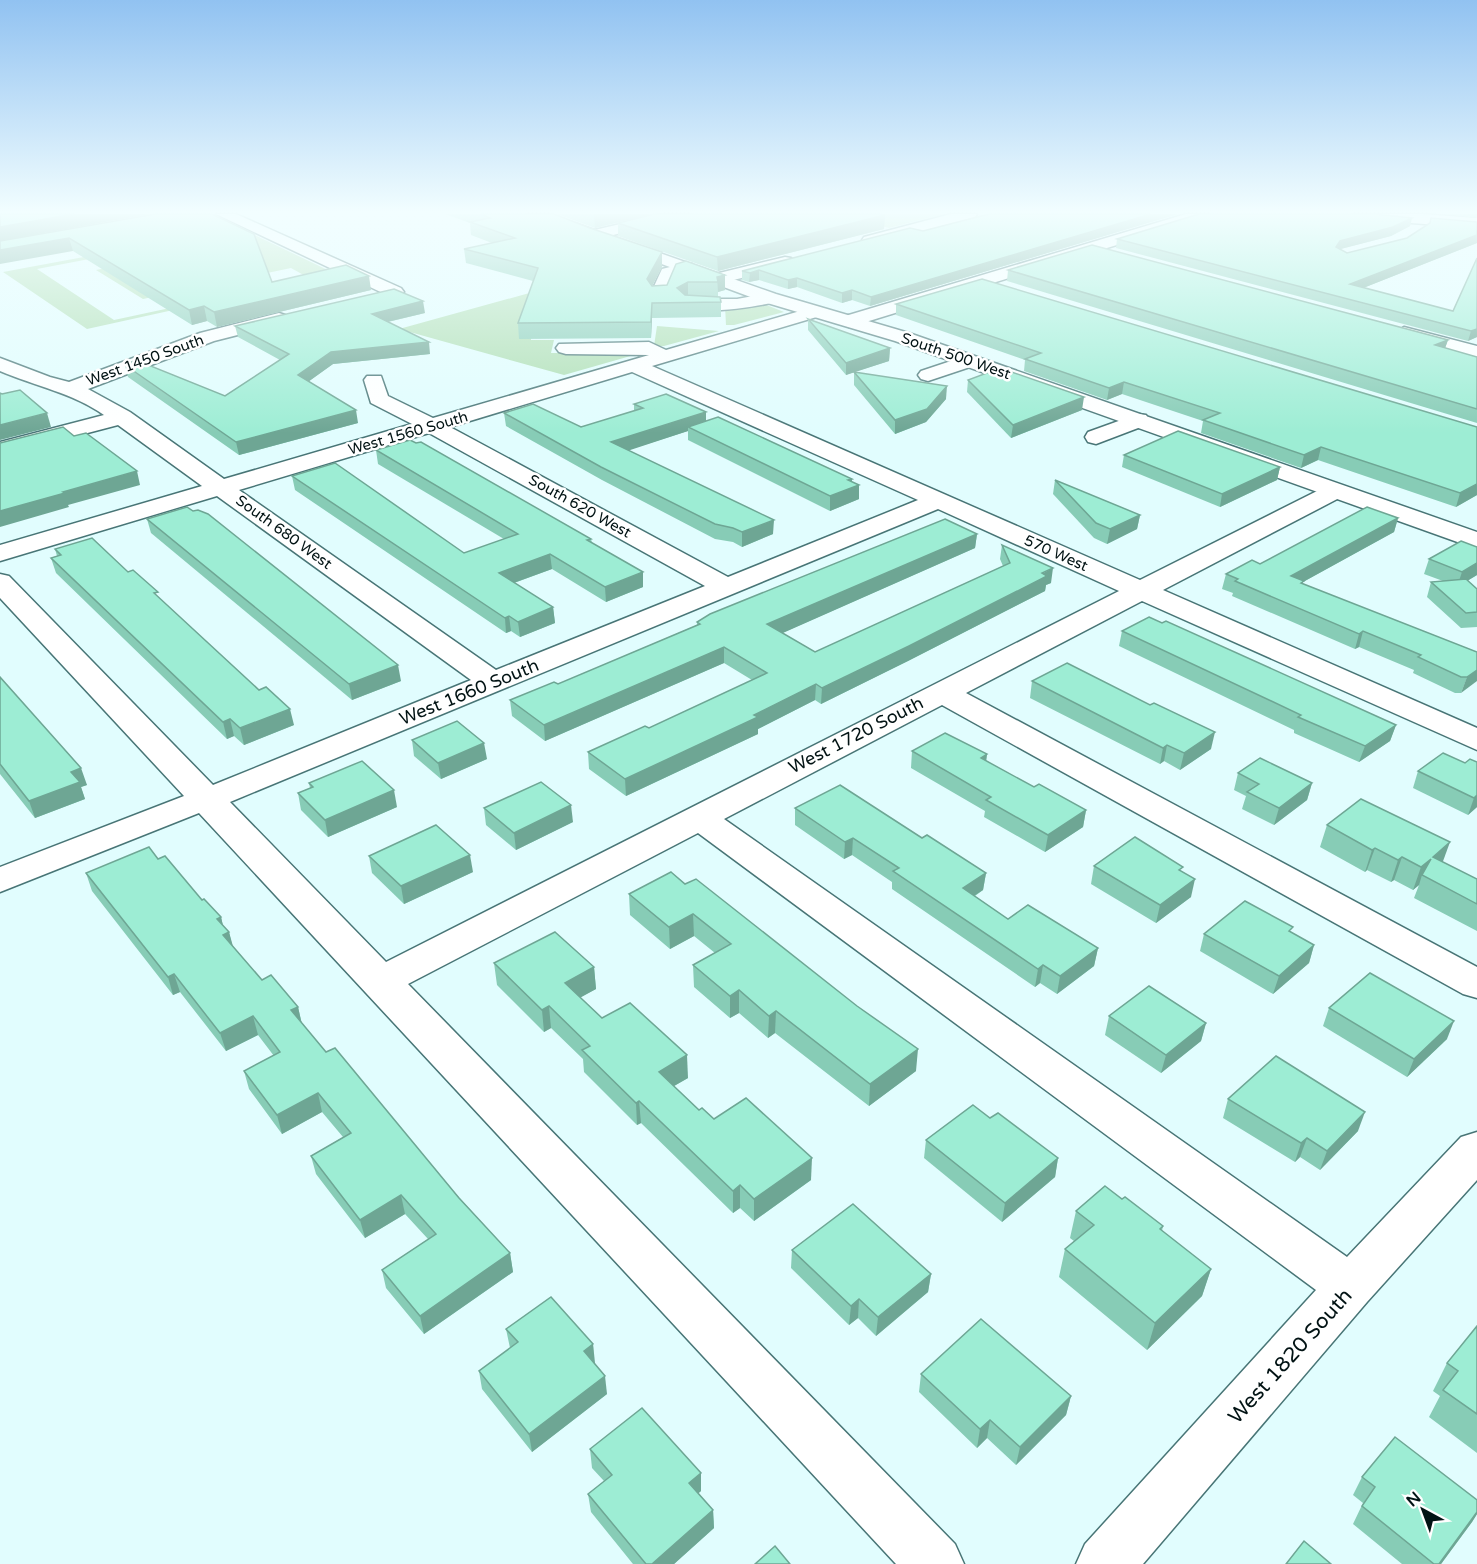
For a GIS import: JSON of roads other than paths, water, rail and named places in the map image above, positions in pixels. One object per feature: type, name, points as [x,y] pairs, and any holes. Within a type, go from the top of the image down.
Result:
[{"type":"street","points":[[360,300],[394,292],[383,287]]},
{"type":"street","points":[[659,295],[662,287]]},
{"type":"street","name":"South 500 West","points":[[739,287],[969,361],[1477,541]]},
{"type":"street","points":[[849,321],[960,287]]},
{"type":"street","points":[[999,287],[1014,292]]},
{"type":"street","points":[[688,304],[737,304],[770,298]]},
{"type":"street","name":"West 1560 South","points":[[0,552],[814,312]]},
{"type":"street","name":"West 1450 South","points":[[70,388],[207,337],[292,316]]},
{"type":"street","points":[[1386,328],[1477,352]]},
{"type":"street","points":[[566,348],[649,348],[671,356]]},
{"type":"street","points":[[928,375],[969,361]]},
{"type":"street","name":"South 680 West","points":[[1,365],[70,388],[122,417],[493,682]]},
{"type":"street","name":"570 West","points":[[635,366],[1477,740]]},
{"type":"street","name":"South 620 West","points":[[374,380],[378,399],[432,426],[727,587]]},
{"type":"street","points":[[0,448],[122,417]]},
{"type":"street","points":[[1096,437],[1138,420]]},
{"type":"street","name":"West 1720 South","points":[[379,982],[1335,490]]},
{"type":"street","name":"West 1660 South","points":[[0,880],[144,821],[207,800],[937,501]]},
{"type":"street","points":[[0,582],[935,1564]]},
{"type":"street","points":[[941,692],[1477,984]]},
{"type":"street","points":[[698,817],[1350,1287]]},
{"type":"street","name":"West 1820 South","points":[[1105,1564],[1350,1287],[1477,1150]]}]
